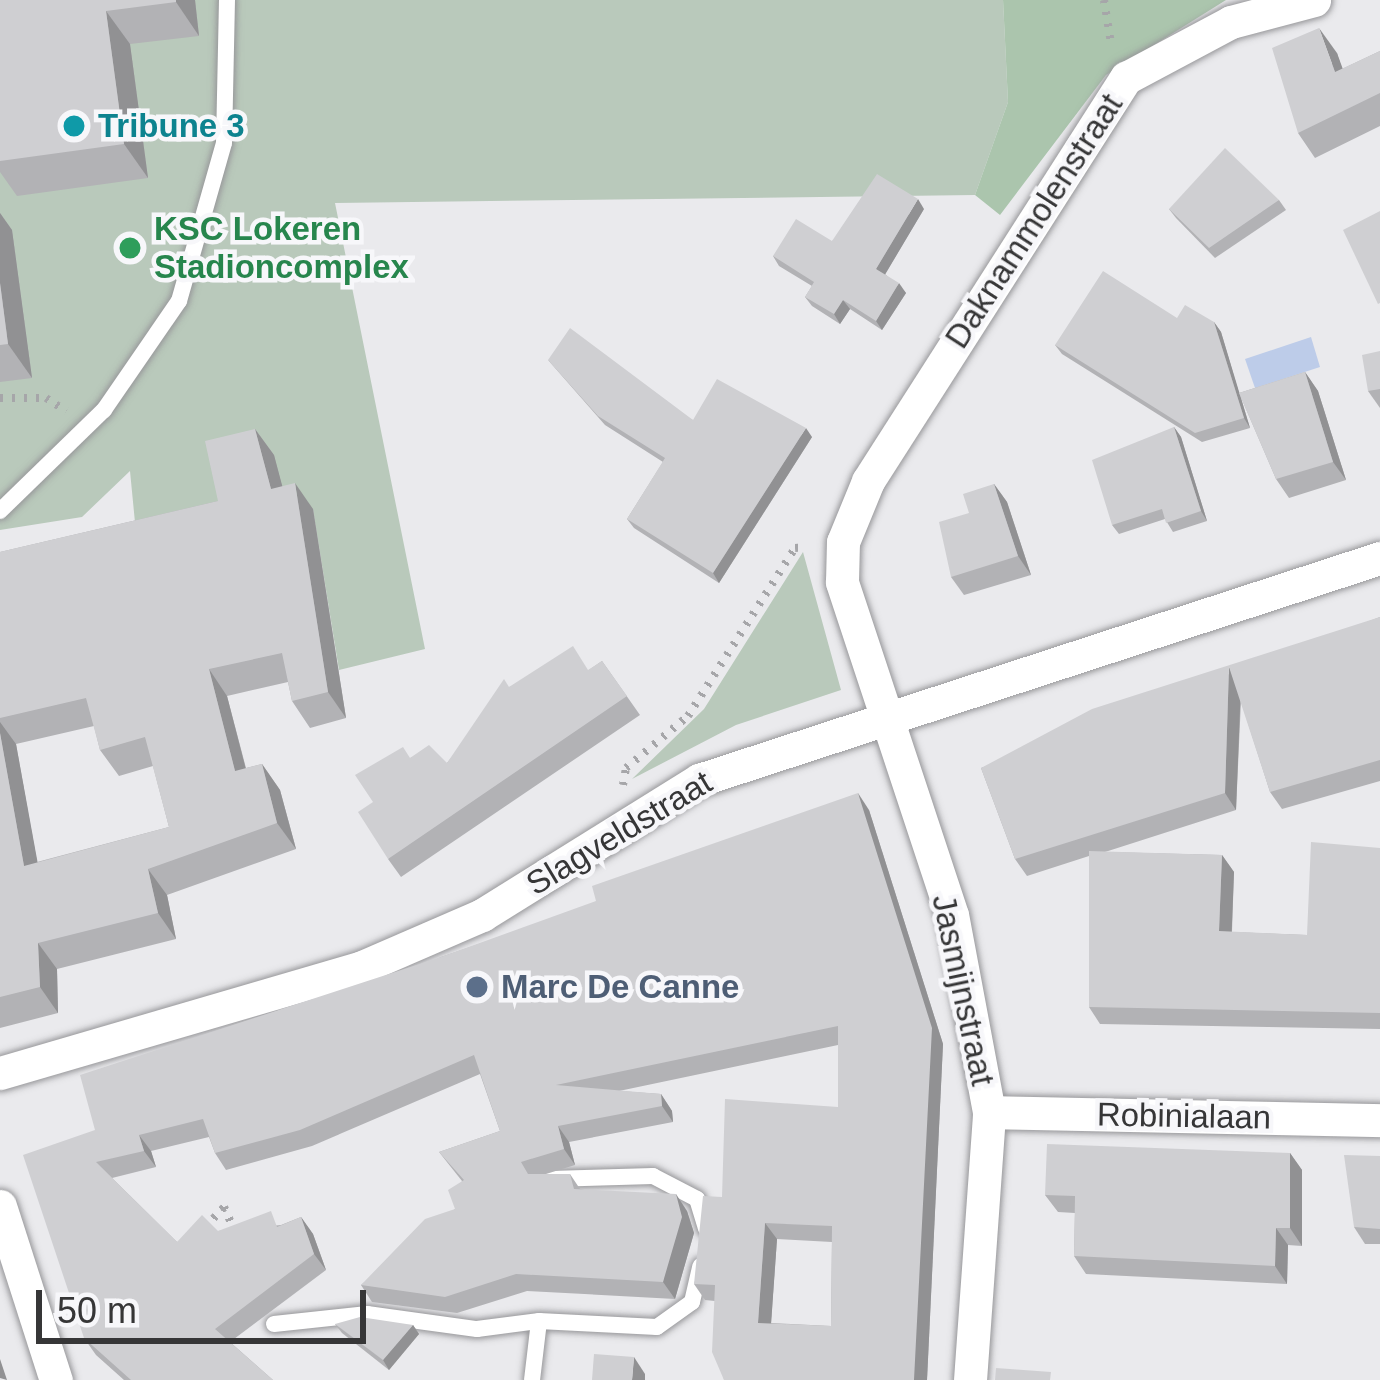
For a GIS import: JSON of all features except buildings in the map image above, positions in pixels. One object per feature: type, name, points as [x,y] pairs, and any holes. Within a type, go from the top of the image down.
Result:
[{"type":"street","name":"Daknammolenstraat","points":[[843,542],[868,481],[1126,78],[1232,22],[1314,0]]},
{"type":"street","name":"Jasmijnstraat","points":[[843,542],[842,582],[952,915],[988,1112],[970,1380]]},
{"type":"street","name":"Slagveldstraat","points":[[0,1073],[362,967],[482,915],[699,780],[883,714],[1380,557]]},
{"type":"street","name":"Robinialaan","points":[[988,1112],[1380,1120]]},
{"type":"street","points":[[0,1206],[56,1380]]},
{"type":"lane","points":[[0,511],[89,427],[179,301],[210,210],[227,0]]},
{"type":"lane","points":[[274,1324],[539,1321],[657,1327],[692,1302],[707,1233],[697,1199],[653,1176],[545,1179]]},
{"type":"lane","points":[[532,1380],[539,1321]]},
{"type":"path","points":[[0,398],[46,398],[89,427]]},
{"type":"path","points":[[617,832],[626,768],[688,716],[795,548],[843,542]]},
{"type":"path","points":[[192,1240],[224,1207],[241,1246]]},
{"type":"green space","name":"KSC Lokeren Stadioncomplex","points":[[0,0],[1003,0],[1008,102],[975,195],[335,203],[425,649],[339,670],[313,510],[137,543],[130,471],[82,517],[0,530]]},
{"type":"green space","points":[[1003,0],[1226,0],[1106,75],[1000,215],[975,195],[1008,102]]},
{"type":"green space","points":[[803,552],[841,690],[736,725],[632,779],[704,709]]},
{"type":"water","points":[[1311,337],[1320,367],[1255,388],[1245,359]]},
{"type":"place","name":"Tribune 3","points":[[74,126]]},
{"type":"place","name":"KSC Lokeren Stadioncomplex","points":[[130,248]]},
{"type":"place","name":"Marc De Canne","points":[[477,987]]}]
